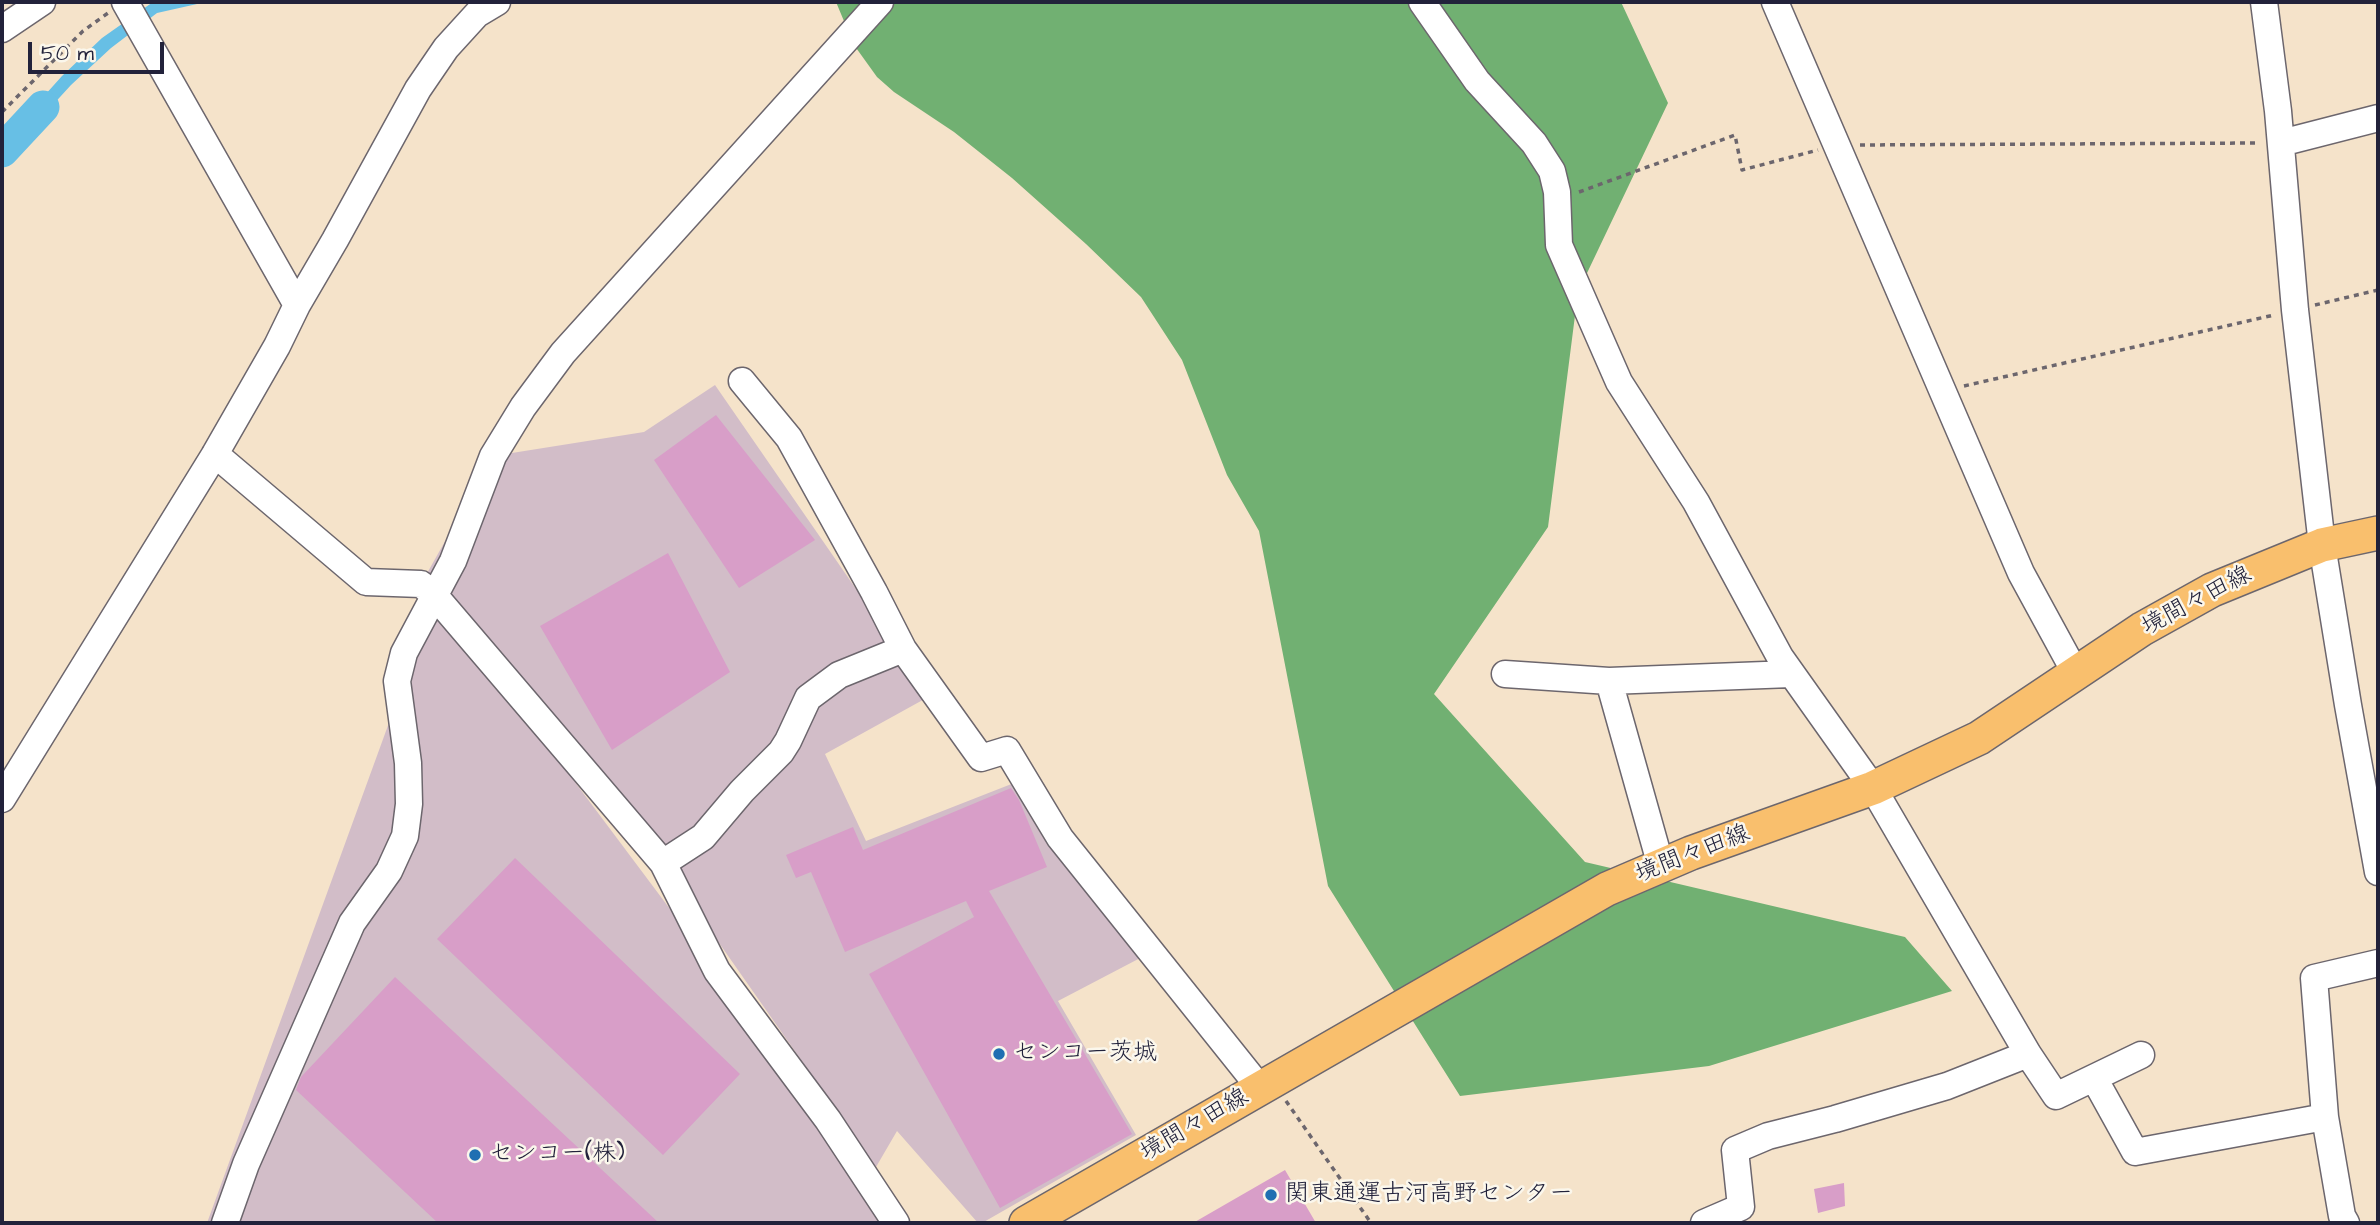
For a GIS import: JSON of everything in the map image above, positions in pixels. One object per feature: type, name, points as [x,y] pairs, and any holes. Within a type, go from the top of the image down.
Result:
[{"type":"main road","name":"境間々田線","points":[[1026,1223],[1607,889],[1691,853],[1873,788],[1979,738],[2142,629],[2212,590],[2322,545],[2378,533]]},
{"type":"street","points":[[2,29],[41,2]]},
{"type":"street","points":[[2,799],[215,454],[418,89],[446,48],[469,22],[497,2]]},
{"type":"street","points":[[225,1223],[246,1164],[352,923],[389,871],[405,836],[409,804],[408,763],[397,681],[404,653],[453,561],[493,456],[523,407],[563,352],[880,2]]},
{"type":"street","points":[[1422,2],[1477,81],[1534,143],[1552,171],[1559,244],[1619,382],[1696,502],[1780,657],[1873,788],[2028,1054],[2056,1096],[2141,1055]]},
{"type":"street","points":[[1775,2],[2021,573],[2076,674]]},
{"type":"street","points":[[2264,2],[2322,545],[2378,872]]},
{"type":"street","points":[[119,5],[153,53],[297,304]]},
{"type":"street","points":[[2281,143],[2378,118]]},
{"type":"street","points":[[742,381],[789,438],[904,649],[981,758],[1007,750],[1060,838],[1266,1085]]},
{"type":"street","points":[[215,454],[366,582],[421,584],[435,596],[663,863],[716,971],[828,1119],[896,1223]]},
{"type":"street","points":[[663,863],[703,837],[742,791],[781,752],[808,698],[839,675],[904,649]]},
{"type":"street","points":[[1505,674],[1609,681],[1791,674]]},
{"type":"street","points":[[1609,681],[1661,866]]},
{"type":"street","points":[[2346,1223],[2342,1216],[2325,1116],[2314,978],[2378,964]]},
{"type":"street","points":[[1704,1223],[1741,1207],[1735,1150],[1768,1136],[1947,1086],[2028,1054]]},
{"type":"street","points":[[2094,1078],[2136,1152],[2325,1116]]},
{"type":"path","points":[[2,112],[83,31],[119,5]]},
{"type":"path","points":[[1557,204],[1589,187],[1735,135],[1742,170],[1837,145],[2281,143]]},
{"type":"path","points":[[1941,391],[2378,290]]},
{"type":"path","points":[[1266,1085],[1371,1223]]},
{"type":"shaded area","points":[[715,385],[930,696],[825,754],[866,841],[1014,783],[1144,956],[1058,1001],[1136,1135],[982,1223],[978,1223],[897,1131],[876,1167],[663,863],[467,638],[828,1120],[896,1223],[207,1223],[434,599],[421,584],[493,456],[644,432]]},
{"type":"green space","points":[[836,2],[1621,2],[1668,103],[1578,292],[1548,527],[1434,694],[1585,862],[1905,937],[1952,991],[1709,1066],[1460,1096],[1328,886],[1259,531],[1227,475],[1182,360],[1141,297],[1086,244],[1012,178],[877,77],[854,45]]},
{"type":"water","points":[[153,2],[206,2],[157,13],[111,48],[71,85],[18,143],[9,135],[62,76],[102,38]]},
{"type":"building","points":[[716,415],[815,540],[739,588],[654,460]]},
{"type":"building","points":[[668,553],[730,672],[612,750],[540,626]]},
{"type":"building","name":"センコー茨城","points":[[1011,788],[1019,800],[1047,867],[989,891],[1132,1134],[1000,1208],[869,974],[974,917],[966,901],[845,952],[811,872],[796,878],[786,855],[853,827],[863,850]]},
{"type":"building","name":"センコー(株)","points":[[515,858],[740,1074],[663,1155],[437,939]]},
{"type":"building","name":"センコー(株)","points":[[395,977],[659,1223],[438,1223],[296,1090],[301,1077]]},
{"type":"building","name":"関東通運古河高野センター","points":[[1285,1170],[1316,1223],[1193,1223]]},
{"type":"building","points":[[1844,1183],[1845,1206],[1818,1213],[1814,1189]]},
{"type":"waterway","points":[[2,151],[43,107]]},
{"type":"place","name":"センコー茨城","points":[[999,1054]]},
{"type":"place","name":"センコー(株)","points":[[475,1155]]},
{"type":"place","name":"関東通運古河高野センター","points":[[1271,1195]]}]
